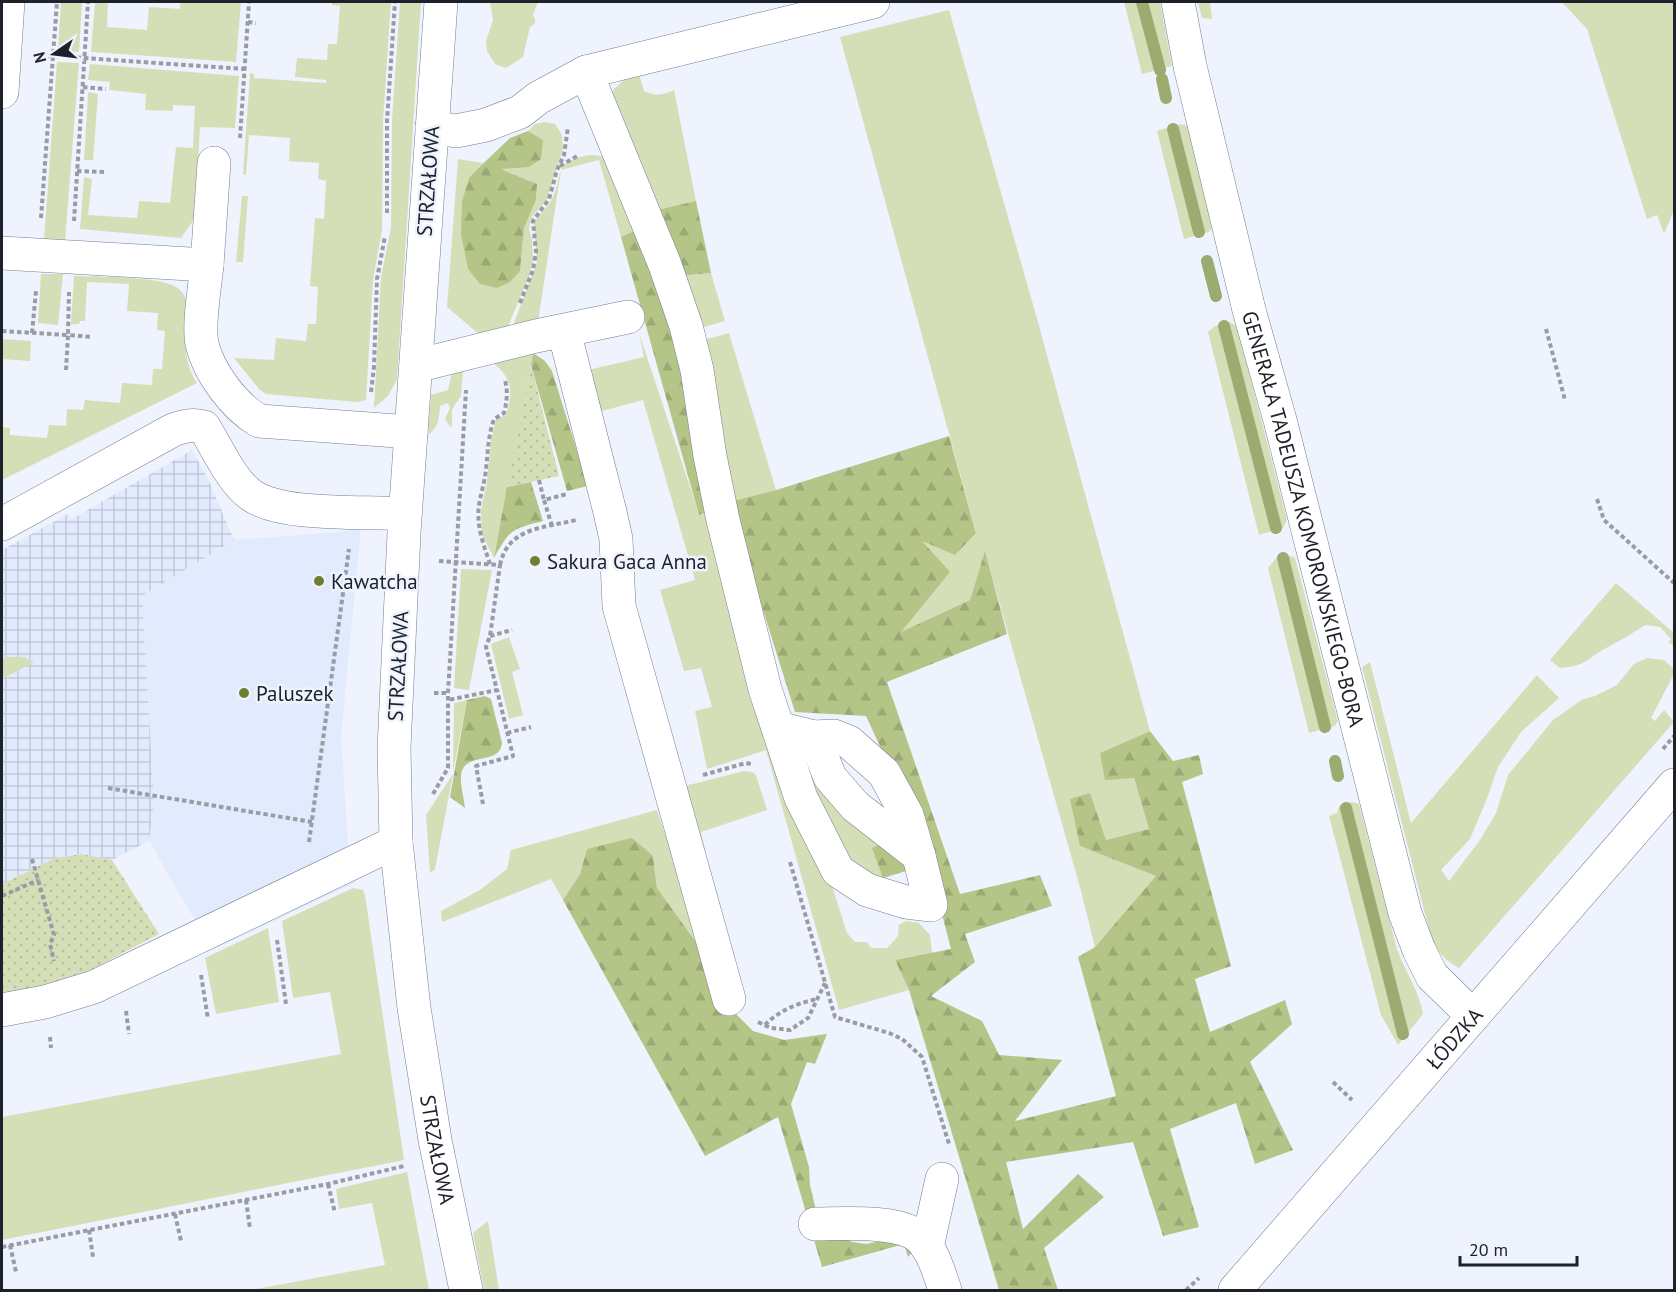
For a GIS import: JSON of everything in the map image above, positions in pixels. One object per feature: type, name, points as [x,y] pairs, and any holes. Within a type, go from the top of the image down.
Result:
[{"type":"street","points":[[2,92],[8,2]]},
{"type":"street","name":"STRZAŁOWA","points":[[441,2],[405,514],[394,748],[396,842],[414,1008],[435,1140],[466,1290]]},
{"type":"street","points":[[432,128],[456,131],[471,129],[520,112],[538,98],[581,74],[873,2]]},
{"type":"street","name":"GENERAŁA TADEUSZA KOMOROWSKIEGO-BORA","points":[[1178,2],[1190,66],[1249,310],[1283,432],[1405,914],[1432,976],[1473,1016]]},
{"type":"street","points":[[581,74],[665,265],[686,326],[697,370],[710,456],[723,520],[765,689],[801,798],[838,871],[867,890],[906,902],[931,905],[906,815],[884,773],[849,742],[834,736],[814,737],[778,728]]},
{"type":"street","points":[[214,163],[202,343],[214,371],[234,402],[258,421],[411,432]]},
{"type":"street","points":[[2,253],[207,265]]},
{"type":"street","points":[[416,366],[628,317]]},
{"type":"street","points":[[564,331],[616,539],[619,606],[729,999]]},
{"type":"street","points":[[2,524],[173,430],[195,424],[204,427],[238,482],[251,495],[276,506],[296,510],[405,514]]},
{"type":"street","points":[[814,737],[830,777],[855,806],[919,856]]},
{"type":"street","name":"ŁÓDZKA","points":[[1235,1290],[1674,785]]},
{"type":"street","points":[[2,1010],[45,1002],[87,990],[396,842]]},
{"type":"street","points":[[927,1247],[947,1167]]},
{"type":"street","points":[[815,1224],[872,1225],[902,1229],[920,1237],[938,1269],[945,1290]]},
{"type":"path","points":[[32,333],[57,2]]},
{"type":"path","points":[[66,370],[88,2]]},
{"type":"path","points":[[248,22],[256,22]]},
{"type":"path","points":[[4,53],[245,69]]},
{"type":"path","points":[[432,795],[448,768],[448,700],[455,562],[482,350],[533,270],[536,252],[532,221],[549,199],[564,155],[581,74]]},
{"type":"path","points":[[83,87],[106,89]]},
{"type":"path","points":[[77,171],[107,172]]},
{"type":"path","points":[[1546,328],[1565,400]]},
{"type":"path","points":[[2,331],[92,337]]},
{"type":"path","points":[[482,350],[499,370],[507,390],[504,413],[494,418],[490,428],[484,487],[479,507],[482,540],[490,564]]},
{"type":"path","points":[[539,480],[544,500]]},
{"type":"path","points":[[1597,499],[1604,520],[1674,583]]},
{"type":"path","points":[[483,804],[476,766],[513,756],[486,647],[490,636],[500,565],[506,548],[521,533],[610,512]]},
{"type":"path","points":[[403,558],[500,565]]},
{"type":"path","points":[[490,636],[512,630]]},
{"type":"path","points":[[448,700],[497,690]]},
{"type":"path","points":[[507,734],[531,727]]},
{"type":"path","points":[[668,785],[746,763],[753,764]]},
{"type":"path","points":[[108,788],[312,822]]},
{"type":"path","points":[[788,858],[835,1017],[889,1033],[902,1039],[922,1057],[947,1167]]},
{"type":"path","points":[[32,859],[54,935],[50,944],[55,970]]},
{"type":"path","points":[[2,896],[38,880]]},
{"type":"path","points":[[271,902],[286,1004]]},
{"type":"path","points":[[729,999],[765,1025],[790,1030],[808,1018],[825,983]]},
{"type":"path","points":[[765,1025],[774,1016],[798,1003],[817,999]]},
{"type":"path","points":[[1333,1082],[1355,1102]]},
{"type":"path","points":[[2,1247],[328,1184],[403,1167]]},
{"type":"path","points":[[328,1184],[335,1213]]},
{"type":"path","points":[[246,1200],[250,1228]]},
{"type":"path","points":[[175,1214],[181,1241]]},
{"type":"path","points":[[89,1230],[93,1257]]},
{"type":"path","points":[[10,1245],[16,1272]]},
{"type":"shaded area","points":[[192,450],[209,481],[234,540],[142,596],[154,803],[149,841],[112,860],[82,854],[55,858],[2,884],[2,550],[68,514],[72,519]]},
{"type":"shaded area","points":[[361,528],[341,736],[348,844],[355,883],[212,950],[149,841],[154,803],[142,596],[234,540],[338,532]]},
{"type":"green space","points":[[61,2],[82,2],[79,52],[58,50]]},
{"type":"green space","points":[[95,2],[108,2],[107,27],[147,30],[149,7],[180,9],[180,2],[241,2],[236,62],[91,52]]},
{"type":"green space","points":[[332,2],[391,2],[383,121],[382,230],[373,280],[366,400],[357,402],[266,394],[259,389],[234,358],[274,360],[276,338],[306,341],[308,324],[316,324],[318,287],[310,286],[315,218],[324,219],[326,181],[318,179],[319,163],[289,161],[290,138],[249,135],[246,175],[243,174],[250,73],[254,74],[254,78],[326,83],[326,80],[295,77],[297,58],[327,60],[328,44],[337,44],[340,6],[332,5]]},
{"type":"green space","points":[[400,2],[421,2],[397,379],[388,396],[374,408],[381,277],[391,228],[392,120]]},
{"type":"green space","points":[[490,2],[538,2],[533,15],[535,24],[530,27],[523,57],[506,68],[495,64],[487,51],[486,41],[493,20]]},
{"type":"green space","points":[[1124,2],[1160,2],[1172,66],[1142,74]]},
{"type":"green space","points":[[1198,2],[1210,2],[1212,19],[1202,18]]},
{"type":"green space","points":[[1562,2],[1674,2],[1674,210],[1664,234],[1657,215],[1647,219],[1587,29]]},
{"type":"green space","points":[[949,10],[1036,315],[1150,731],[1100,753],[1134,778],[1149,829],[1106,840],[1090,794],[1080,846],[1157,876],[1095,947],[985,552],[970,600],[900,633],[920,540],[976,532],[840,37]]},
{"type":"green space","points":[[57,62],[79,63],[65,241],[44,240]]},
{"type":"green space","points":[[90,64],[239,76],[235,128],[200,127],[195,218],[181,238],[80,229],[84,177],[92,179],[88,215],[137,218],[139,201],[170,203],[176,147],[193,148],[195,106],[173,105],[173,111],[145,110],[146,94],[109,90],[110,82],[88,80]]},
{"type":"green space","points":[[639,74],[644,91],[659,95],[674,90],[696,201],[652,211],[610,94],[623,81]]},
{"type":"green space","points":[[88,92],[98,94],[93,160],[84,160]]},
{"type":"green space","points":[[544,122],[555,124],[562,135],[563,149],[547,199],[532,217],[529,229],[533,259],[530,274],[507,329],[480,335],[447,307],[458,159],[483,163],[469,176],[520,271],[524,228],[536,200],[537,184],[499,168],[542,140],[528,131],[535,124]]},
{"type":"green space","points":[[1180,124],[1188,126],[1212,228],[1209,232],[1184,239],[1157,131]]},
{"type":"green space","points":[[528,131],[543,140],[541,159],[529,167],[501,169],[537,184],[536,200],[524,228],[520,271],[510,282],[497,288],[480,284],[468,269],[461,234],[462,201],[470,176],[510,138]]},
{"type":"green space","points":[[591,155],[613,160],[643,227],[621,237],[599,160],[562,170],[569,162]]},
{"type":"green space","points":[[561,171],[538,322],[512,328],[537,262],[534,222],[554,195]]},
{"type":"green space","points":[[242,196],[248,196],[243,262],[236,262]]},
{"type":"green space","points":[[696,201],[711,273],[677,276],[652,211]]},
{"type":"green space","points":[[643,227],[664,283],[712,510],[699,515],[621,237]]},
{"type":"green space","points":[[711,273],[725,321],[697,329],[677,276]]},
{"type":"green space","points":[[41,274],[63,274],[58,325],[38,323]]},
{"type":"green space","points":[[74,276],[156,281],[168,283],[180,290],[186,299],[188,309],[186,355],[197,383],[2,480],[2,427],[10,428],[10,435],[47,438],[49,425],[66,426],[67,409],[83,410],[85,400],[120,403],[122,383],[152,385],[153,369],[162,369],[165,331],[157,330],[158,313],[127,311],[129,284],[87,282],[85,321],[71,324]]},
{"type":"green space","points":[[1230,322],[1237,326],[1287,520],[1283,528],[1259,535],[1208,332],[1215,326]]},
{"type":"green space","points":[[639,333],[699,514],[712,510],[847,933],[855,942],[867,942],[871,948],[887,948],[898,936],[899,925],[906,921],[919,923],[930,935],[932,953],[895,960],[909,990],[839,1010],[766,750],[707,769],[695,711],[712,707],[701,668],[684,671],[660,590],[695,580],[643,400],[595,413],[588,370],[644,357]]},
{"type":"green space","points":[[729,333],[776,490],[729,502],[700,341]]},
{"type":"green space","points":[[2,339],[31,341],[30,361],[2,359]]},
{"type":"green space","points":[[533,353],[494,558],[482,535],[481,510],[496,419],[506,415],[510,391],[504,374],[492,362]]},
{"type":"green space","points":[[533,353],[545,361],[552,371],[588,486],[567,491],[531,365]]},
{"type":"green space","points":[[531,365],[559,476],[507,487]]},
{"type":"green space","points":[[463,370],[461,396],[452,409],[452,426],[450,427],[445,419],[450,408],[448,403],[440,406],[439,419],[428,435],[431,395],[448,390],[452,372]]},
{"type":"green space","points":[[949,436],[976,533],[955,555],[922,541],[950,572],[901,632],[970,600],[985,551],[1007,634],[887,682],[960,894],[1040,875],[1052,906],[965,934],[975,962],[931,996],[982,1021],[999,1055],[1062,1060],[1015,1121],[1116,1096],[1078,957],[1095,947],[1156,876],[1080,846],[1070,799],[1090,793],[1106,840],[1149,829],[1134,778],[1105,780],[1100,753],[1150,731],[1173,761],[1199,755],[1203,774],[1182,782],[1231,966],[1195,979],[1210,1032],[1285,1000],[1292,1024],[1250,1062],[1293,1150],[1255,1164],[1236,1103],[1170,1129],[1199,1227],[1163,1236],[1133,1142],[1006,1162],[1023,1229],[1078,1174],[1104,1197],[1044,1248],[1058,1290],[999,1290],[909,990],[895,960],[951,949],[929,864],[883,878],[872,848],[918,828],[866,716],[795,712],[729,502],[776,490]]},
{"type":"green space","points":[[531,482],[543,521],[512,532],[494,558],[507,487]]},
{"type":"green space","points":[[1288,555],[1295,558],[1338,721],[1335,726],[1309,733],[1268,568],[1276,558]]},
{"type":"green space","points":[[461,569],[492,570],[469,690],[454,688]]},
{"type":"green space","points":[[1616,583],[1674,633],[1674,646],[1668,642],[1671,639],[1660,627],[1645,625],[1582,663],[1560,668],[1550,660]]},
{"type":"green space","points":[[509,637],[520,669],[512,672],[523,715],[509,719],[491,644]]},
{"type":"green space","points":[[24,657],[34,662],[2,679],[2,658]]},
{"type":"green space","points":[[1647,658],[1664,660],[1674,669],[1674,674],[1651,718],[1655,721],[1664,710],[1674,722],[1459,968],[1454,965],[1439,951],[1431,937],[1362,667],[1370,662],[1411,823],[1537,675],[1559,698],[1521,732],[1498,767],[1470,839],[1441,870],[1449,881],[1480,840],[1496,813],[1508,775],[1553,720],[1583,699],[1617,685],[1634,664]]},
{"type":"green space","points":[[485,696],[491,699],[502,743],[500,750],[495,754],[468,763],[464,768],[461,779],[465,808],[450,797],[467,700]]},
{"type":"green space","points":[[467,700],[453,772],[454,703]]},
{"type":"green space","points":[[793,745],[880,844],[883,878],[868,878],[847,863]]},
{"type":"green space","points":[[744,771],[756,775],[767,810],[701,832],[709,868],[685,786]]},
{"type":"green space","points":[[453,774],[435,869],[430,873],[426,815]]},
{"type":"green space","points":[[1352,802],[1359,804],[1397,949],[1423,1014],[1398,1045],[1381,1015],[1329,816],[1337,813],[1339,806]]},
{"type":"green space","points":[[657,810],[665,834],[671,833],[696,942],[657,888],[653,856],[587,849],[580,874],[563,900],[551,879],[442,922],[441,911],[480,890],[507,869],[511,850]]},
{"type":"green space","points":[[632,838],[653,856],[657,888],[696,942],[734,1012],[753,1031],[784,1040],[827,1034],[815,1064],[807,1062],[791,1104],[809,1167],[815,1206],[831,1230],[852,1242],[866,1244],[896,1238],[914,1250],[908,1257],[904,1244],[822,1267],[778,1117],[705,1156],[563,900],[580,874],[587,849]]},
{"type":"green space","points":[[82,854],[112,860],[159,934],[66,983],[2,995],[2,884],[55,858]]},
{"type":"green space","points":[[353,888],[363,890],[365,895],[404,1160],[2,1240],[2,1117],[341,1054],[330,992],[293,998],[282,921]]},
{"type":"green space","points":[[268,928],[279,1002],[216,1014],[205,958]]},
{"type":"green space","points":[[407,1172],[429,1290],[252,1290],[385,1265],[372,1203],[339,1209],[336,1189]]},
{"type":"green space","points":[[488,1221],[499,1290],[484,1290],[473,1233]]},
{"type":"waterway","points":[[1142,2],[1160,70]]},
{"type":"waterway","points":[[1162,79],[1166,98]]},
{"type":"waterway","points":[[1173,129],[1199,232]]},
{"type":"waterway","points":[[1207,261],[1216,296]]},
{"type":"waterway","points":[[1224,326],[1276,528]]},
{"type":"waterway","points":[[1283,558],[1325,727]]},
{"type":"waterway","points":[[1335,761],[1338,776]]},
{"type":"waterway","points":[[1346,808],[1403,1034]]},
{"type":"place","name":"Sakura Gaca Anna","points":[[535,561]]},
{"type":"place","name":"Kawatcha","points":[[319,581]]},
{"type":"place","name":"Paluszek","points":[[244,693]]}]
